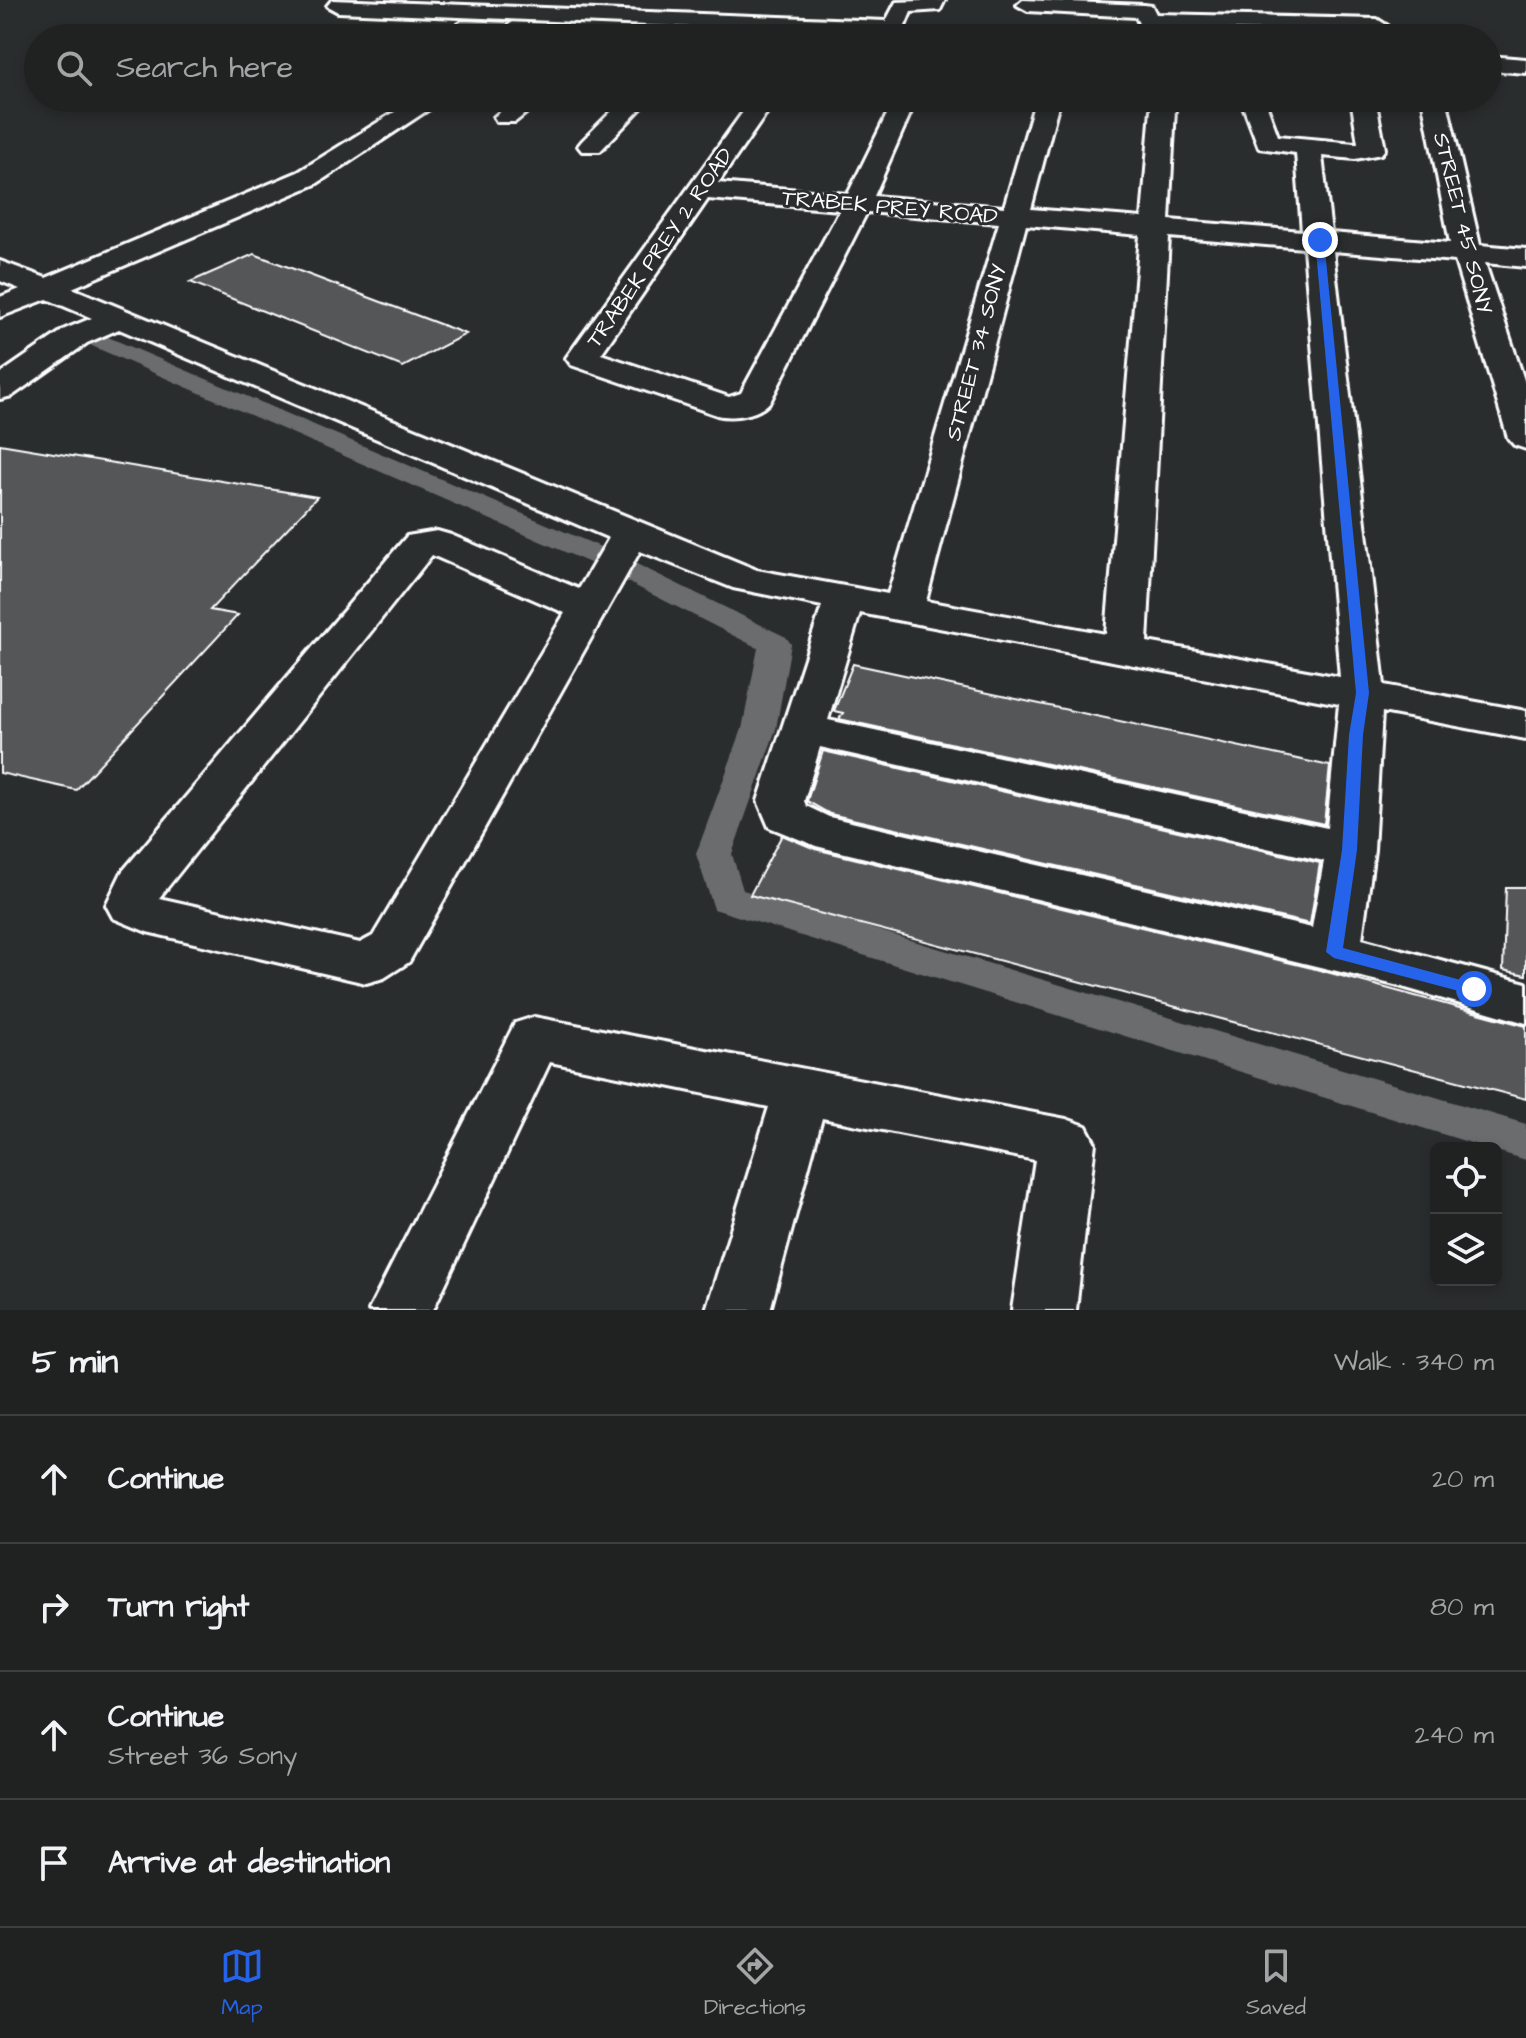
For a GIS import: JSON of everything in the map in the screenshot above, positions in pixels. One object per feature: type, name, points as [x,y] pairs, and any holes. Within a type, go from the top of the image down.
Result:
[{"type":"street","points":[[344,0],[338,6],[554,11],[652,24]]},
{"type":"street","points":[[697,24],[699,0]]},
{"type":"street","points":[[808,24],[816,0]]},
{"type":"street","points":[[894,24],[903,6],[933,6],[935,0]]},
{"type":"street","points":[[1376,2],[1378,24]]},
{"type":"street","points":[[1028,10],[1139,10],[1148,14],[1150,24]]},
{"type":"street","points":[[538,24],[554,11],[629,24]]},
{"type":"street","points":[[1149,20],[1226,24]]},
{"type":"street","points":[[1502,64],[1526,66]]},
{"type":"street","points":[[0,310],[295,184],[411,112]]},
{"type":"street","points":[[506,117],[513,112]]},
{"type":"street","points":[[591,146],[625,112]]},
{"type":"street","name":"TRABEK PREY 2 ROAD","points":[[755,112],[582,358],[729,408],[754,400],[859,199]]},
{"type":"street","points":[[859,199],[900,112]]},
{"type":"street","name":"STREET 34 SONY","points":[[904,608],[1044,112]]},
{"type":"street","points":[[1126,648],[1163,112]]},
{"type":"street","points":[[1256,112],[1265,142],[1308,148],[1372,149],[1365,112]]},
{"type":"street","name":"STREET 45 SONY","points":[[1437,112],[1467,253],[1526,438]]},
{"type":"street","points":[[1308,148],[1320,240],[1363,693],[1356,735],[1350,850],[1334,952]]},
{"type":"street","name":"TRABEK PREY ROAD","points":[[702,185],[1013,215],[1526,258]]},
{"type":"street","points":[[0,270],[121,317],[626,540],[747,580],[1126,648],[1526,725]]},
{"type":"street","points":[[0,310],[76,336]]},
{"type":"street","points":[[0,389],[76,336],[121,317]]},
{"type":"street","points":[[590,601],[437,543],[421,544],[139,884],[131,905],[147,914],[366,964],[391,949],[626,540]]},
{"type":"street","points":[[844,599],[801,728],[781,801],[786,816],[816,830],[1334,952],[1526,1003]]},
{"type":"street","points":[[801,728],[1350,850]]},
{"type":"street","points":[[401,1310],[534,1038],[1066,1143],[1044,1310]]},
{"type":"street","points":[[738,1310],[802,1090]]},
{"type":"building","points":[[462,20],[511,22],[508,24],[456,24]]},
{"type":"building","points":[[254,254],[466,334],[403,367],[190,282]]},
{"type":"building","points":[[0,444],[317,497],[210,610],[238,615],[76,790],[0,773]]},
{"type":"building","points":[[853,664],[1330,766],[1324,824],[839,719],[843,713],[834,711]]},
{"type":"building","points":[[823,751],[1320,863],[1310,924],[830,814],[807,801]]},
{"type":"building","points":[[782,835],[815,849],[1312,968],[1526,1026],[1526,1099],[750,895]]},
{"type":"building","points":[[1506,887],[1526,887],[1526,975],[1503,970]]},
{"type":"waterway","points":[[101,341],[600,557],[775,644],[759,729],[714,854],[727,899],[1526,1142]]},
{"type":"route","points":[[1320,240],[1363,693],[1356,735],[1350,850],[1334,952],[1474,989]]}]
